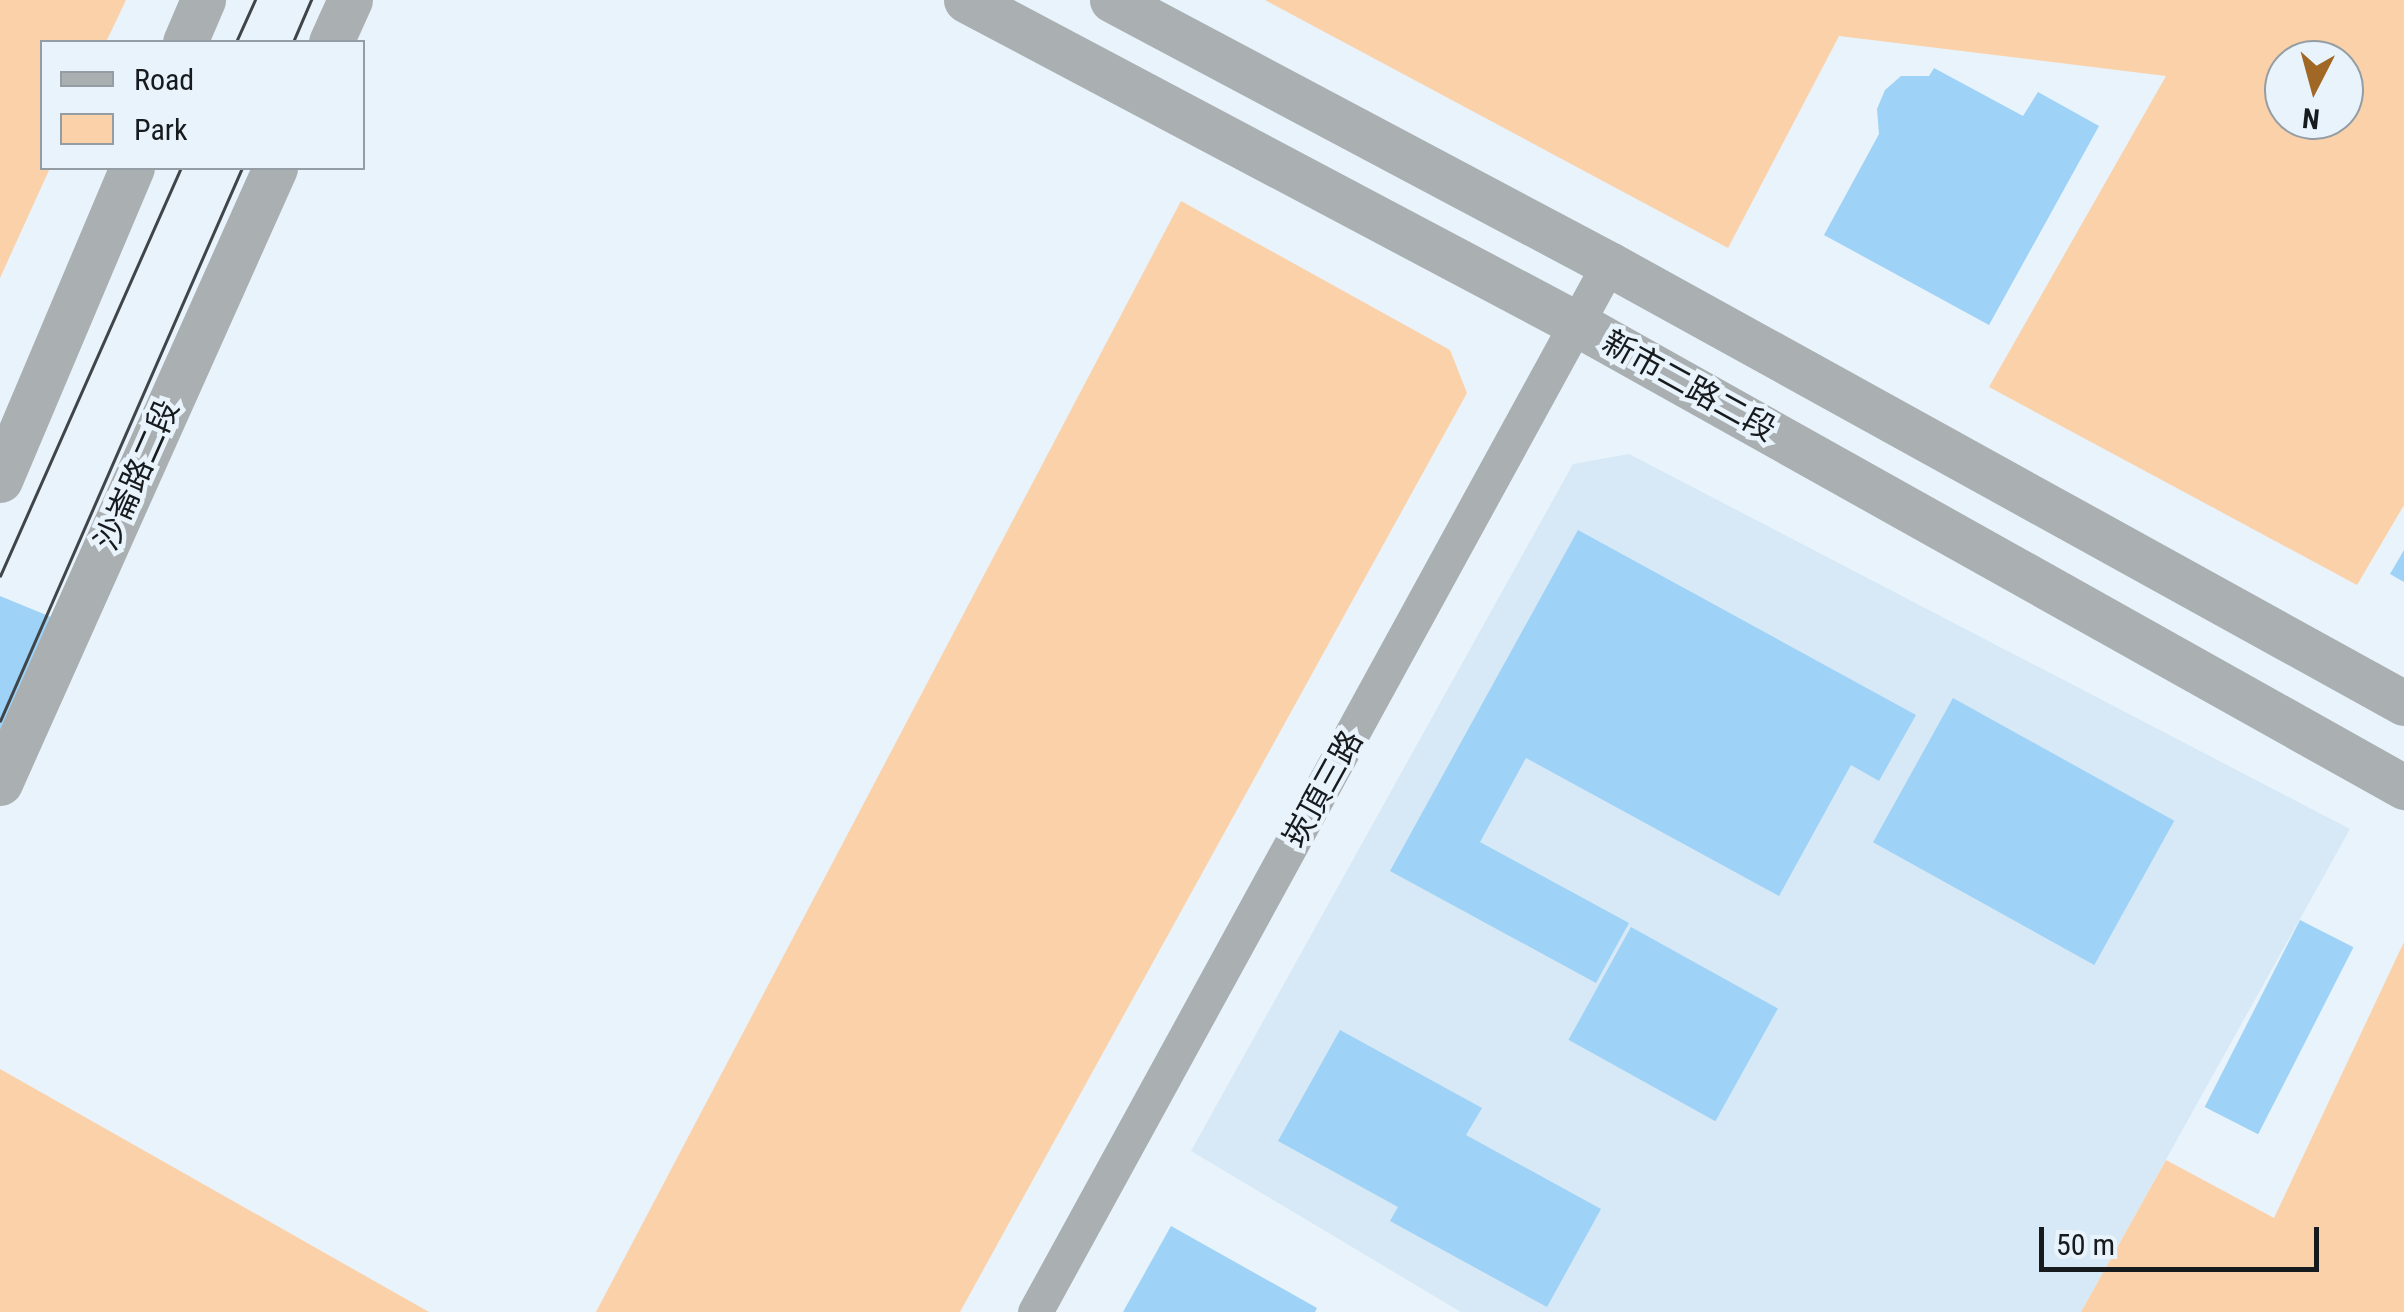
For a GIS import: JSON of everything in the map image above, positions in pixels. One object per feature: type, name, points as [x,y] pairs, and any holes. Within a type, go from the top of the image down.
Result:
[{"type":"street","points":[[187,40],[204,0]]},
{"type":"street","points":[[332,40],[350,0]]},
{"type":"street","name":"新市二路二段","points":[[966,0],[1579,325],[2404,788]]},
{"type":"street","name":"新市二路二段","points":[[1112,0],[1610,264],[2404,703]]},
{"type":"street","points":[[0,480],[131,170]]},
{"type":"street","name":"沙崙路二段","points":[[0,783],[274,170]]},
{"type":"street","name":"崁頂三路","points":[[1035,1312],[1610,264]]},
{"type":"shaded area","points":[[1629,454],[2350,829],[2081,1312],[1461,1312],[1191,1151],[1573,464]]},
{"type":"green space","points":[[0,0],[126,0],[107,40],[40,40],[40,170],[49,170],[0,278]]},
{"type":"green space","points":[[1265,0],[2404,0],[2404,505],[2357,585],[1989,387],[2166,76],[1839,36],[1728,248]]},
{"type":"green space","points":[[1181,201],[1450,350],[1467,393],[960,1312],[596,1312]]},
{"type":"green space","points":[[2404,942],[2404,1312],[2081,1312],[2166,1160],[2274,1218]]},
{"type":"green space","points":[[0,1069],[429,1312],[0,1312]]},
{"type":"building","points":[[1934,68],[2023,116],[2038,92],[2099,126],[1989,325],[1824,235],[1879,134],[1877,109],[1885,90],[1901,76],[1929,76]]},
{"type":"building","points":[[1578,530],[1916,715],[1879,781],[1851,765],[1779,896],[1526,758],[1480,842],[1629,923],[1596,983],[1390,871]]},
{"type":"building","points":[[2404,550],[2404,582],[2390,574]]},
{"type":"building","points":[[0,596],[51,617],[0,735]]},
{"type":"building","points":[[1953,698],[2174,821],[2094,965],[1873,842]]},
{"type":"building","points":[[2300,920],[2353,947],[2258,1134],[2205,1107]]},
{"type":"building","points":[[1631,927],[1778,1008],[1715,1121],[1568,1040]]},
{"type":"building","points":[[1340,1030],[1482,1108],[1466,1135],[1601,1209],[1547,1307],[1390,1221],[1398,1207],[1278,1141]]},
{"type":"building","points":[[1171,1226],[1317,1308],[1315,1312],[1123,1312]]},
{"type":"tram line","points":[[237,40],[255,0]]},
{"type":"tram line","points":[[294,40],[311,0]]},
{"type":"tram line","points":[[0,576],[180,170]]},
{"type":"tram line","points":[[0,721],[241,170]]}]
